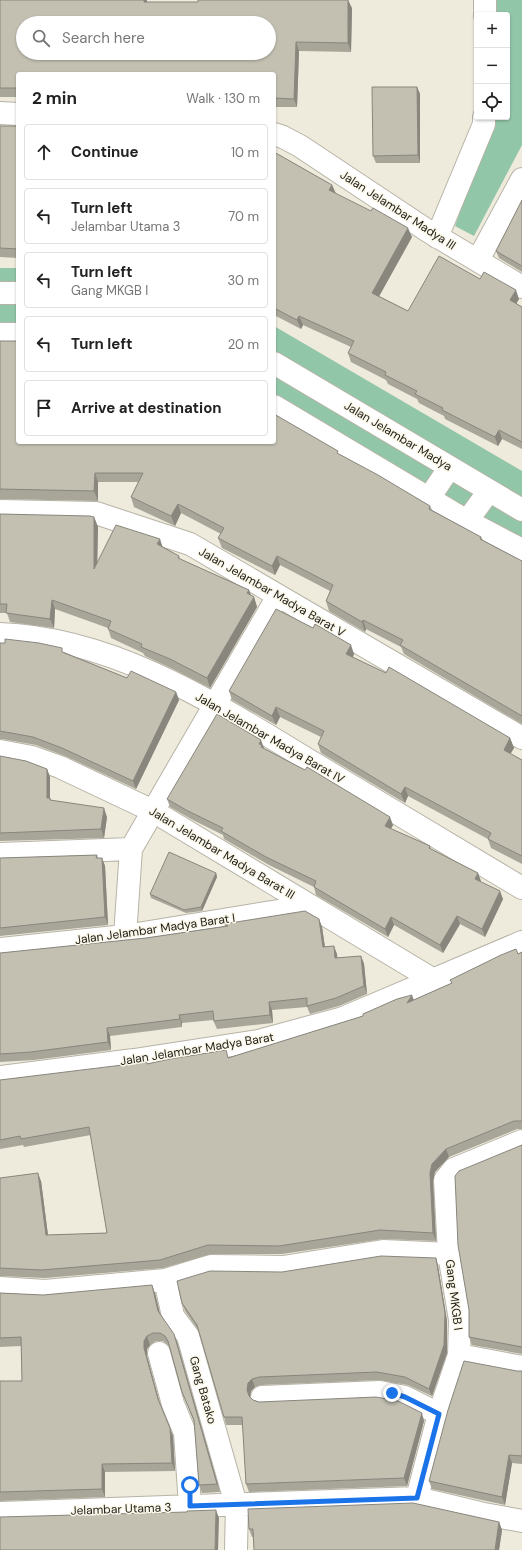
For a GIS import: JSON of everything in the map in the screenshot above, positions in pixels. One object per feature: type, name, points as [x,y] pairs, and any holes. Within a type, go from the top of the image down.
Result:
[{"type":"street","points":[[485,0],[485,12]]},
{"type":"street","points":[[0,113],[16,114]]},
{"type":"street","points":[[437,237],[484,124],[484,120]]},
{"type":"street","name":"Jalan Jelambar Madya III","points":[[276,135],[300,146],[437,237],[522,287]]},
{"type":"street","points":[[478,260],[522,179]]},
{"type":"street","points":[[0,293],[16,293]]},
{"type":"street","points":[[0,334],[16,334]]},
{"type":"street","name":"Jalan Jelambar Madya","points":[[276,363],[522,510]]},
{"type":"street","points":[[276,407],[467,521],[522,550]]},
{"type":"street","points":[[428,498],[450,467]]},
{"type":"street","points":[[467,521],[489,491]]},
{"type":"street","name":"Jalan Jelambar Madya Barat V","points":[[0,511],[96,513],[190,544],[522,738]]},
{"type":"street","points":[[125,936],[131,849],[278,596]]},
{"type":"street","name":"Jalan Jelambar Madya Barat IV","points":[[0,634],[46,640],[90,649],[129,662],[215,703],[522,888]]},
{"type":"street","name":"Jalan Jelambar Madya Barat III","points":[[0,751],[32,757],[60,767],[153,811],[432,979]]},
{"type":"street","points":[[0,854],[131,849]]},
{"type":"street","name":"Jalan Jelambar Madya Barat I","points":[[0,949],[125,936],[309,906]]},
{"type":"street","name":"Jalan Jelambar Madya Barat","points":[[0,1077],[134,1060],[258,1041],[343,1018],[522,942]]},
{"type":"street","name":"Gang MKGB I","points":[[417,1498],[439,1414],[459,1355],[460,1320],[449,1254],[445,1180],[454,1169],[522,1140]]},
{"type":"street","points":[[0,1288],[45,1291],[165,1280],[211,1266],[283,1267],[383,1251],[449,1254]]},
{"type":"street","name":"Gang Batako","points":[[165,1280],[173,1316],[188,1336],[237,1504]]},
{"type":"street","points":[[159,1353],[173,1404],[185,1433],[190,1506]]},
{"type":"street","points":[[459,1355],[522,1367]]},
{"type":"street","points":[[262,1397],[380,1392],[405,1397],[439,1414]]},
{"type":"street","name":"Jelambar Utama 3","points":[[0,1513],[417,1498],[484,1514],[522,1521]]},
{"type":"street","points":[[236,1550],[237,1504]]},
{"type":"green space","points":[[492,0],[522,0],[522,145],[474,236],[455,226],[490,127],[491,120],[510,120],[510,12],[492,12]]},
{"type":"green space","points":[[0,268],[16,268],[16,343],[0,343]]},
{"type":"green space","points":[[276,327],[522,471],[522,556],[276,419]]},
{"type":"building","points":[[0,0],[144,0],[144,2],[198,2],[198,0],[348,0],[348,43],[296,42],[294,99],[276,98],[276,72],[16,72],[16,88],[0,88]]},
{"type":"building","points":[[372,87],[417,87],[418,155],[373,156]]},
{"type":"building","points":[[0,126],[16,126],[16,249],[0,248]]},
{"type":"building","points":[[276,153],[332,185],[329,190],[371,211],[373,208],[408,228],[372,293],[408,311],[439,256],[480,279],[484,272],[516,290],[510,300],[522,307],[522,442],[499,430],[495,437],[442,410],[443,408],[415,394],[417,391],[385,375],[386,372],[348,353],[354,341],[299,316],[297,320],[276,309]]},
{"type":"building","points":[[522,200],[522,266],[496,251]]},
{"type":"building","points":[[0,341],[16,341],[16,444],[276,444],[276,415],[338,451],[337,453],[430,506],[429,509],[481,537],[480,539],[522,561],[522,716],[400,645],[403,640],[363,620],[362,622],[326,601],[333,585],[277,556],[272,566],[218,538],[224,528],[178,504],[171,516],[131,497],[143,473],[95,473],[94,491],[0,489]]},
{"type":"building","points":[[0,514],[94,517],[94,569],[116,525],[160,539],[157,544],[179,556],[178,558],[249,590],[247,593],[254,597],[207,678],[170,659],[141,647],[142,644],[108,629],[111,621],[52,600],[50,619],[6,613],[7,604],[0,604]]},
{"type":"building","points":[[276,609],[313,628],[315,624],[351,645],[346,654],[386,673],[389,667],[510,738],[504,750],[522,760],[522,856],[488,839],[491,833],[405,787],[401,794],[318,744],[324,731],[276,707],[272,716],[229,691]]},
{"type":"building","points":[[5,639],[39,643],[62,648],[62,652],[127,678],[131,671],[176,692],[133,781],[62,748],[33,737],[0,731],[0,643],[5,643]]},
{"type":"building","points":[[217,714],[261,740],[259,744],[262,745],[261,747],[305,770],[307,767],[390,817],[385,826],[430,846],[429,848],[478,873],[475,879],[500,891],[482,929],[457,916],[440,945],[391,917],[385,929],[314,887],[316,881],[266,857],[221,831],[223,828],[167,799]]},
{"type":"building","points":[[0,756],[26,761],[47,769],[47,798],[50,798],[50,800],[104,808],[101,829],[0,833]]},
{"type":"building","points":[[169,852],[216,873],[201,907],[184,910],[150,894]]},
{"type":"building","points":[[97,855],[96,858],[102,858],[105,917],[0,928],[0,858]]},
{"type":"building","points":[[305,911],[319,919],[323,947],[334,946],[335,958],[361,956],[364,986],[336,998],[307,1006],[307,998],[269,1002],[270,1015],[214,1021],[213,1011],[179,1015],[180,1019],[107,1028],[108,1042],[31,1052],[0,1054],[0,953],[146,938],[228,926],[224,924]]},
{"type":"building","points":[[516,949],[518,954],[522,952],[522,1121],[514,1121],[446,1149],[432,1164],[430,1173],[433,1233],[380,1230],[279,1246],[208,1245],[160,1260],[42,1270],[0,1268],[0,1178],[38,1173],[46,1235],[107,1233],[89,1127],[21,1139],[20,1136],[0,1140],[0,1080],[147,1062],[147,1064],[226,1050],[228,1058],[363,1016],[363,1014],[397,999],[412,995],[407,1003],[452,983],[450,980]]},
{"type":"building","points":[[522,1145],[522,1347],[469,1337],[469,1310],[458,1245],[455,1176],[459,1171]]},
{"type":"building","points":[[381,1256],[436,1258],[445,1313],[444,1345],[429,1389],[405,1377],[377,1372],[259,1377],[252,1379],[248,1383],[247,1390],[249,1396],[253,1400],[259,1402],[376,1397],[398,1401],[422,1413],[404,1478],[246,1484],[242,1417],[224,1417],[197,1325],[182,1303],[177,1281],[210,1271],[282,1272]]},
{"type":"building","points":[[152,1285],[158,1311],[174,1334],[217,1484],[199,1485],[194,1420],[182,1392],[168,1341],[165,1336],[160,1333],[153,1333],[147,1336],[144,1341],[144,1348],[158,1399],[170,1428],[172,1463],[102,1464],[102,1489],[0,1492],[0,1381],[22,1381],[21,1337],[0,1338],[0,1293],[43,1295]]},
{"type":"building","points":[[464,1361],[522,1371],[522,1456],[509,1455],[502,1497],[429,1481],[448,1410]]},
{"type":"building","points":[[413,1503],[499,1522],[495,1550],[254,1550],[253,1529],[249,1529],[248,1509]]},
{"type":"building","points":[[216,1510],[215,1550],[0,1550],[0,1517]]},
{"type":"route","points":[[190,1485],[190,1506],[417,1498],[439,1414],[405,1397],[392,1393]]}]
